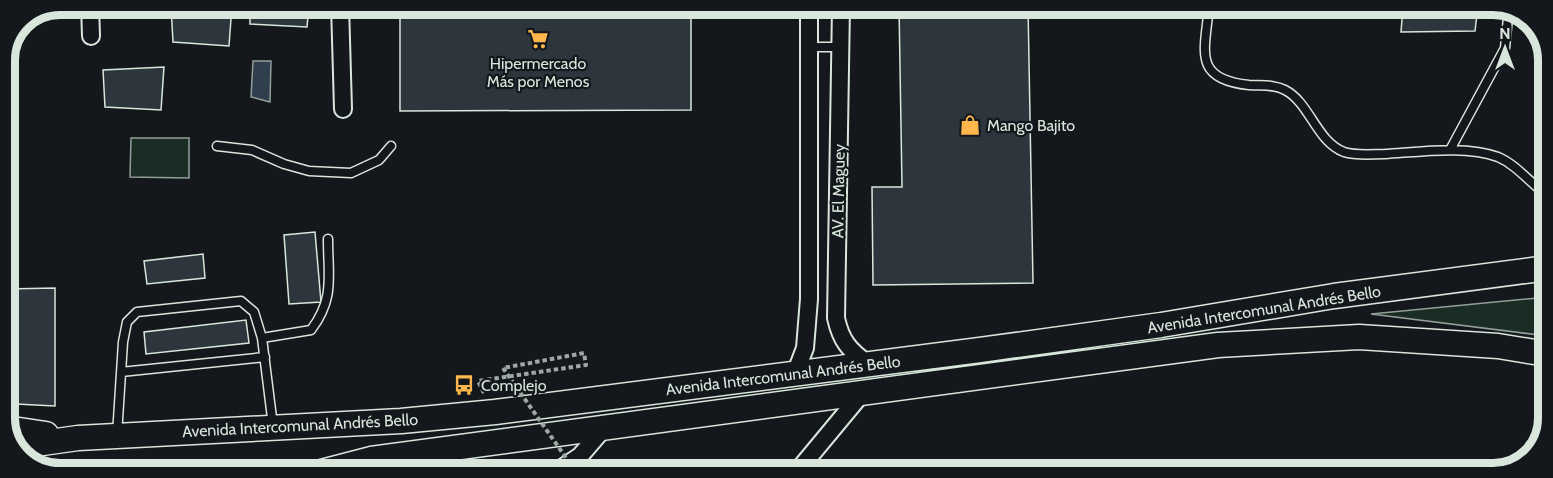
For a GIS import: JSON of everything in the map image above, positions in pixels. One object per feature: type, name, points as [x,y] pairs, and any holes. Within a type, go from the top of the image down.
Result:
[{"type":"main road","name":"Avenida Intercomunal Andrés Bello","points":[[24,446],[78,438],[401,421],[495,412],[1139,328],[1334,296],[1538,269]]},
{"type":"main road","name":"Avenida Intercomunal Andrés Bello","points":[[398,463],[605,427],[1218,345],[1359,337],[1498,346],[1538,353]]},
{"type":"main road","points":[[17,430],[78,438]]},
{"type":"street","points":[[90,15],[91,36]]},
{"type":"street","points":[[340,15],[343,109]]},
{"type":"street","name":"AV. El Maguey","points":[[795,374],[805,348],[809,299],[809,15]]},
{"type":"street","name":"AV. El Maguey","points":[[841,15],[836,318],[840,336],[848,349],[868,364]]},
{"type":"street","points":[[804,463],[864,391]]},
{"type":"street","points":[[570,463],[580,456],[605,427]]},
{"type":"lane","points":[[1208,15],[1205,53],[1207,66],[1213,75],[1222,81],[1273,86],[1287,91],[1320,131],[1344,152],[1362,155],[1449,150],[1494,156],[1508,162],[1538,188]]},
{"type":"lane","points":[[1449,150],[1505,48],[1508,18]]},
{"type":"lane","points":[[809,47],[840,47]]},
{"type":"lane","points":[[217,146],[252,150],[284,164],[309,171],[351,173],[379,160],[391,146]]},
{"type":"lane","points":[[262,338],[311,330],[320,318],[328,303],[328,240]]},
{"type":"lane","points":[[117,436],[123,342],[128,322],[137,312],[241,301],[254,312],[262,338],[273,426]]},
{"type":"lane","points":[[121,372],[265,357]]},
{"type":"path","points":[[495,412],[478,381],[510,377],[523,376],[586,364],[584,353],[503,368],[510,377],[570,463]]},
{"type":"green space","points":[[131,138],[189,138],[189,178],[130,177]]},
{"type":"green space","points":[[1538,298],[1538,335],[1371,314]]},
{"type":"water","points":[[253,61],[271,61],[270,102],[251,97]]},
{"type":"building","points":[[172,15],[231,15],[229,46],[173,42]]},
{"type":"building","points":[[250,15],[308,15],[307,27],[250,24]]},
{"type":"building","points":[[400,15],[691,15],[691,110],[400,111]]},
{"type":"building","points":[[899,15],[1028,15],[1033,283],[873,285],[872,187],[902,187]]},
{"type":"building","points":[[1402,15],[1477,15],[1475,31],[1401,32]]},
{"type":"building","points":[[164,67],[161,110],[105,107],[103,70]]},
{"type":"building","points":[[315,232],[321,302],[289,304],[284,235]]},
{"type":"building","points":[[203,254],[205,278],[147,284],[144,261]]},
{"type":"building","points":[[55,288],[55,406],[16,404],[15,289]]},
{"type":"building","points":[[246,320],[249,343],[146,354],[144,332]]},
{"type":"place","name":"Hipermercado Más por Menos","points":[[538,39]]},
{"type":"place","name":"Mango Bajito","points":[[970,125]]},
{"type":"place","name":"Complejo","points":[[464,385]]}]
